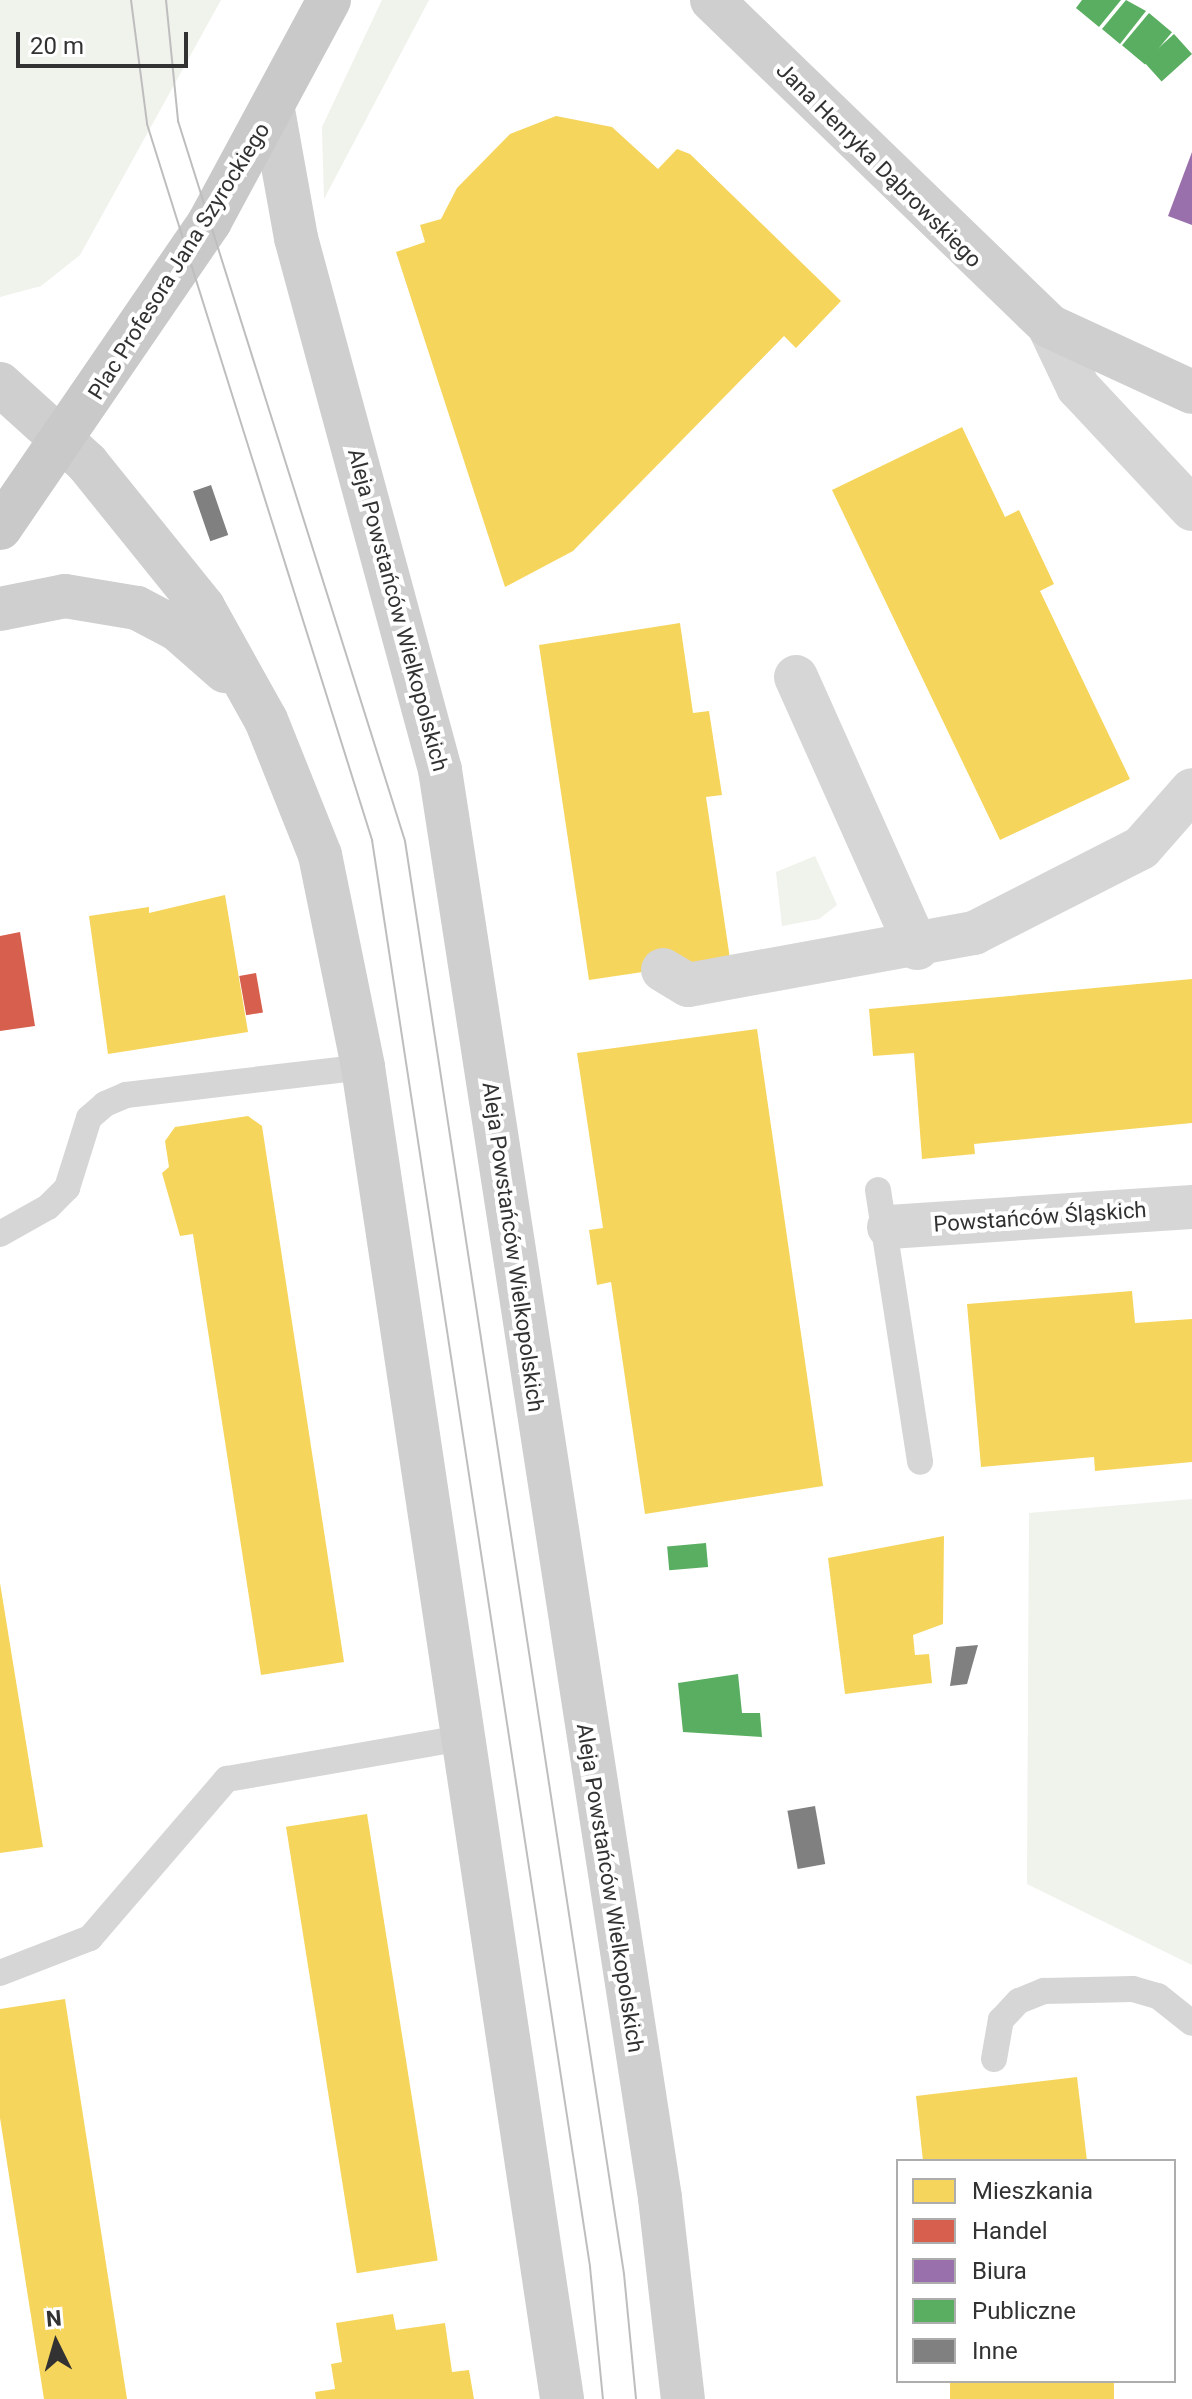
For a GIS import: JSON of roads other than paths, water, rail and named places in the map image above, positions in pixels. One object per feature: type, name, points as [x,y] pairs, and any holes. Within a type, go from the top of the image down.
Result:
[{"type":"main road","name":"Plac Profesora Jana Szyrockiego","points":[[0,528],[65,442],[273,110],[329,0]]},
{"type":"street","name":"Jana Henryka Dąbrowskiego","points":[[712,0],[1049,326],[1192,392]]},
{"type":"street","name":"Aleja Powstańców Wielkopolskich","points":[[273,110],[296,238],[427,704],[452,836],[660,2198],[683,2399]]},
{"type":"street","name":"Jana Henryka Dąbrowskiego","points":[[1049,326],[1078,387],[1192,509]]},
{"type":"street","points":[[0,384],[65,442],[203,607],[266,720],[324,867],[363,1067],[562,2399]]},
{"type":"street","points":[[0,609],[65,596],[137,608],[203,649],[266,720]]},
{"type":"street","points":[[796,677],[917,948]]},
{"type":"street","points":[[663,970],[688,985],[917,948],[974,933],[1080,884],[1141,848],[1192,790]]},
{"type":"street","name":"Powstańców Śląskich","points":[[883,1208],[1192,1207]]},
{"type":"lane","points":[[0,1234],[48,1207],[67,1188],[89,1118],[116,1100],[363,1067]]},
{"type":"lane","name":"Powstańców Śląskich","points":[[883,1208],[920,1462]]},
{"type":"lane","points":[[0,1973],[90,1938],[227,1779],[462,1738]]},
{"type":"lane","points":[[994,2059],[1001,2020],[1019,2001],[1044,1991],[1133,1989],[1158,1996],[1192,2023]]},
{"type":"tram line","points":[[131,0],[147,124],[372,840],[590,2267],[603,2399]]},
{"type":"tram line","points":[[166,0],[178,121],[405,841],[624,2274],[636,2399]]}]
